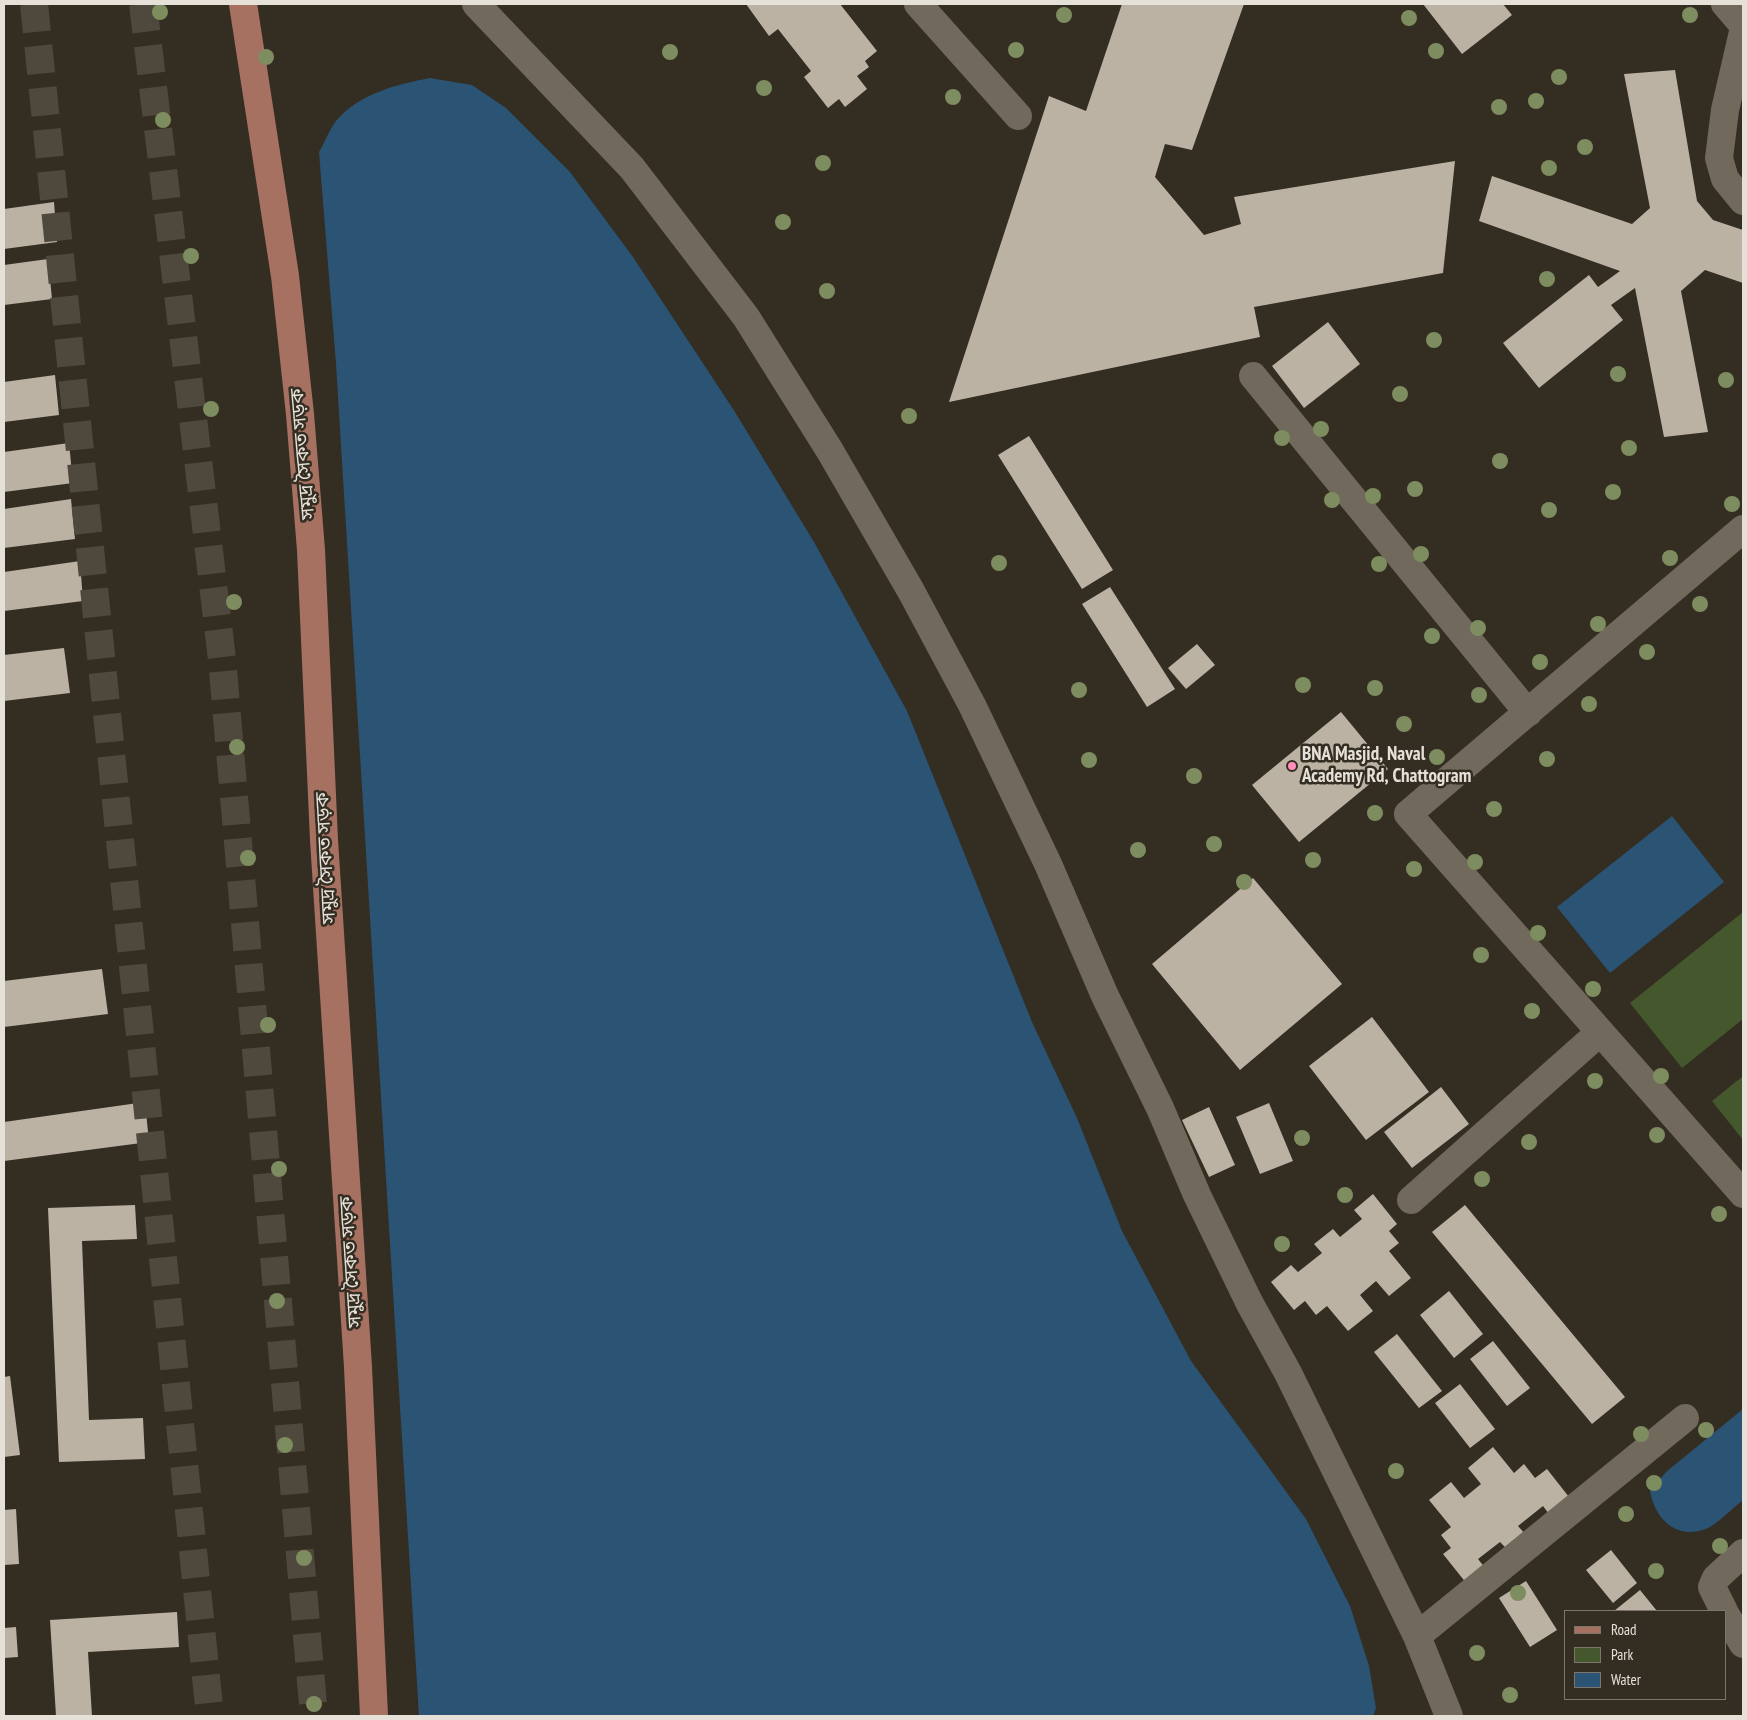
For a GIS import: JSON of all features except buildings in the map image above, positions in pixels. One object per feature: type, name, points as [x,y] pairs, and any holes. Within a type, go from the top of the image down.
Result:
[{"type":"main road","name":"সমুদ্র সৈকত সড়ক","points":[[243,4],[285,276],[300,414],[311,550],[324,840],[358,1367],[374,1716]]},
{"type":"lane","points":[[476,4],[632,168],[746,318],[830,450],[897,566],[972,705],[1048,864],[1105,996],[1160,1108],[1197,1195],[1249,1302],[1288,1373],[1417,1636],[1449,1716]]},
{"type":"lane","points":[[918,4],[1018,116]]},
{"type":"lane","points":[[1725,4],[1743,25]]},
{"type":"lane","points":[[1743,32],[1725,110],[1719,158],[1725,179],[1743,201]]},
{"type":"lane","points":[[1253,376],[1528,713]]},
{"type":"lane","points":[[1743,529],[1408,814],[1599,1033],[1743,1194]]},
{"type":"lane","points":[[1411,1200],[1599,1033]]},
{"type":"lane","points":[[1417,1636],[1685,1418]]},
{"type":"lane","points":[[1724,1610],[1712,1587],[1716,1578],[1743,1553]]},
{"type":"lane","points":[[1727,1617],[1743,1644]]},
{"type":"green space","points":[[1743,912],[1743,1019],[1682,1068],[1630,1003]]},
{"type":"green space","points":[[1743,1076],[1743,1140],[1712,1101]]},
{"type":"water","points":[[430,78],[472,85],[506,108],[570,172],[633,257],[735,412],[814,542],[907,711],[1032,1022],[1077,1118],[1122,1231],[1191,1361],[1306,1519],[1350,1606],[1369,1666],[1376,1708],[1373,1716],[419,1716],[336,364],[319,152],[336,121],[355,104],[392,87]]},
{"type":"water","points":[[1672,816],[1724,882],[1610,973],[1557,907]]},
{"type":"water","points":[[1743,1409],[1743,1500],[1706,1529],[1685,1532],[1669,1525],[1657,1510],[1650,1491],[1666,1472]]},
{"type":"tunnel","points":[[34,4],[210,1716]]},
{"type":"tunnel","points":[[143,4],[222,659],[314,1716]]},
{"type":"place","name":"BNA Masjid, Naval Academy Rd, Chattogram","points":[[1292,766]]}]
